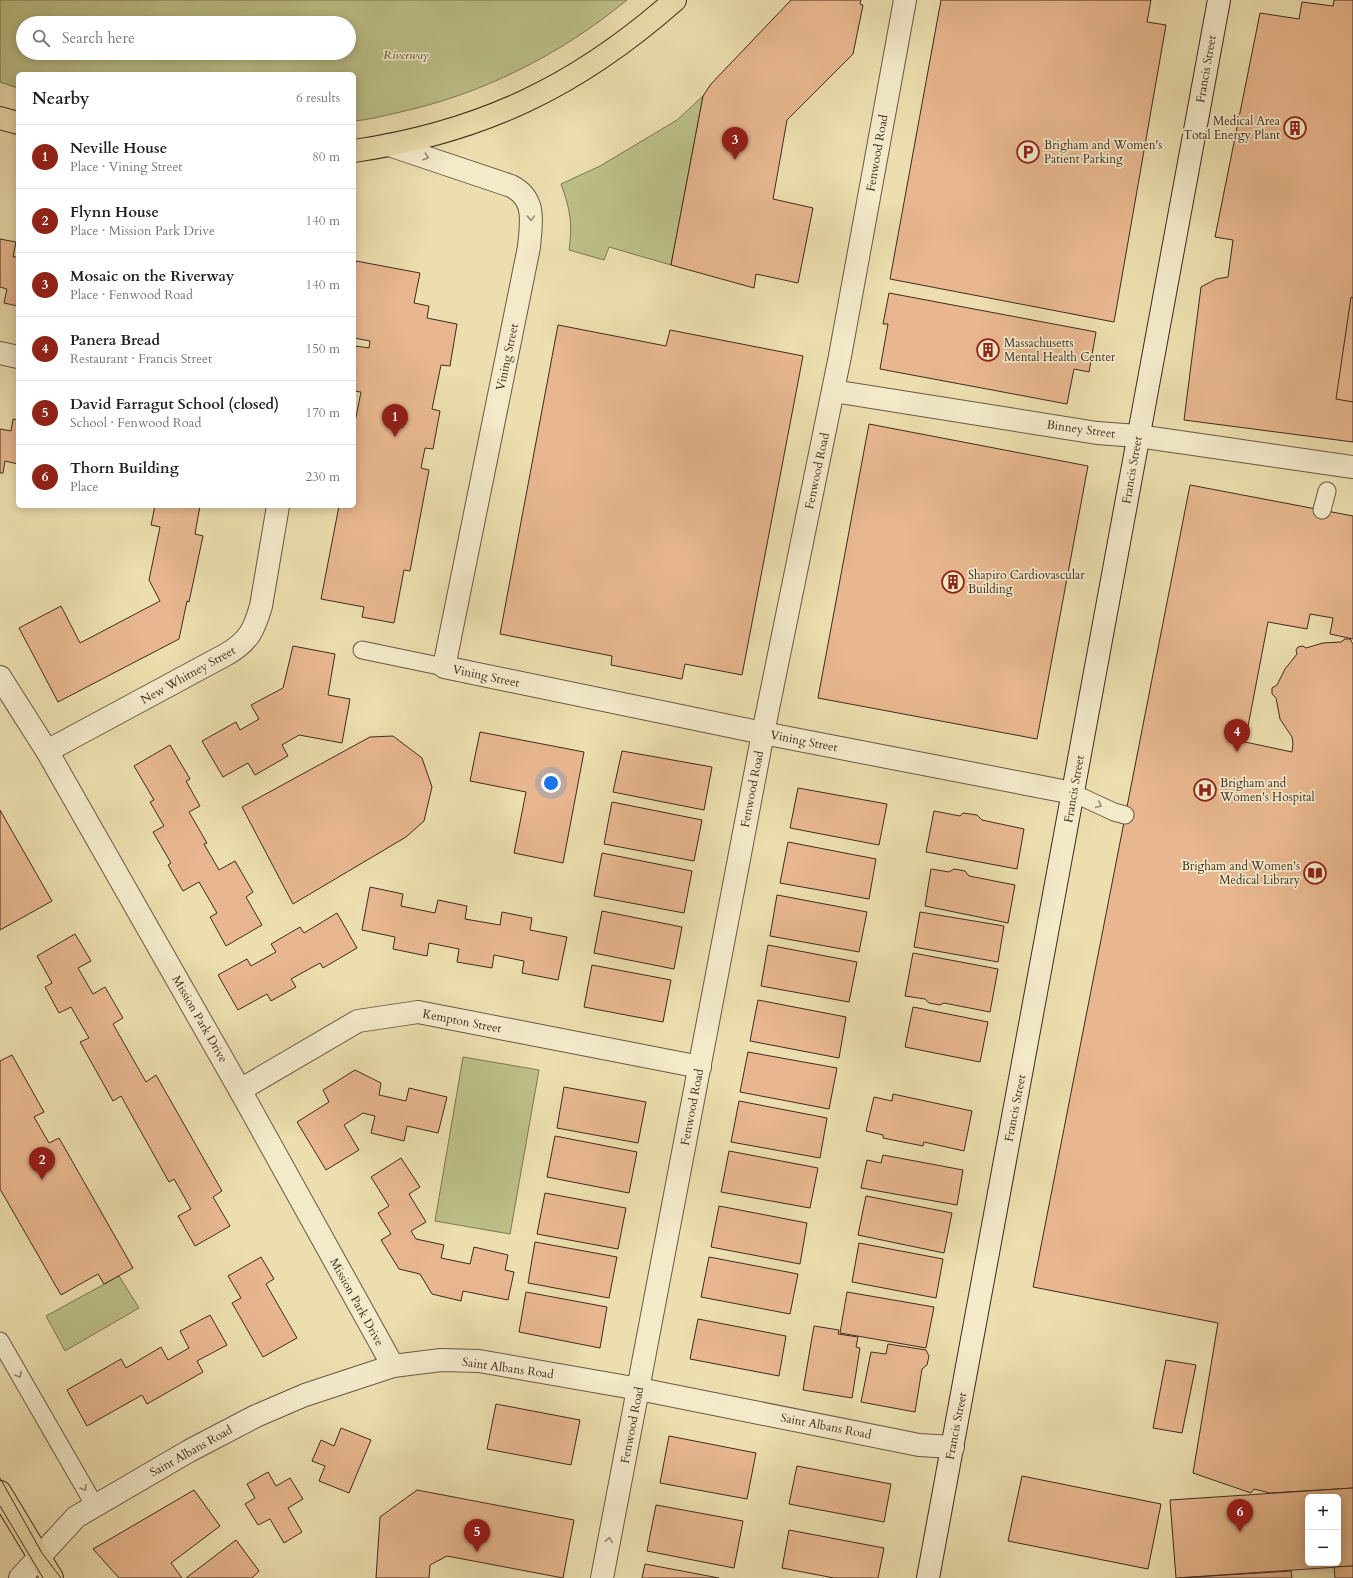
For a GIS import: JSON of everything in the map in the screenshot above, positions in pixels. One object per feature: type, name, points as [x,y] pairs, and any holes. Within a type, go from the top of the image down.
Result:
[{"type":"main road","points":[[356,152],[426,138],[464,127],[502,113],[546,92],[612,52],[649,24],[675,0]]},
{"type":"main road","points":[[0,118],[16,122]]},
{"type":"main road","points":[[0,1492],[38,1558],[52,1578]]},
{"type":"street","name":"Fenwood Road","points":[[602,1578],[763,733],[833,391],[905,0]]},
{"type":"street","name":"Francis Street","points":[[928,1578],[1219,0]]},
{"type":"street","name":"Vining Street","points":[[389,145],[517,189],[526,197],[531,213],[529,247],[444,667],[763,733],[1073,793]]},
{"type":"street","points":[[0,354],[16,357]]},
{"type":"street","name":"Binney Street","points":[[833,391],[1097,433],[1138,436],[1353,467]]},
{"type":"street","name":"New Whitney Street","points":[[47,751],[227,654],[249,637],[261,606],[278,508]]},
{"type":"street","name":"Mission Park Drive","points":[[0,676],[47,751],[240,1090],[393,1366]]},
{"type":"street","name":"Kempton Street","points":[[240,1090],[358,1021],[418,1012],[700,1067]]},
{"type":"street","name":"Saint Albans Road","points":[[20,1578],[76,1517],[210,1439],[256,1416],[305,1395],[393,1366],[441,1360],[479,1361],[639,1389],[919,1445],[952,1447]]},
{"type":"lane","points":[[1322,510],[1327,491]]},
{"type":"lane","points":[[362,650],[444,667]]},
{"type":"lane","points":[[1073,793],[1114,812],[1125,815]]},
{"type":"lane","points":[[0,1341],[95,1506]]},
{"type":"green space","name":"Riverway","points":[[0,0],[627,0],[575,38],[547,55],[489,84],[428,105],[380,117],[356,121],[356,72],[16,72],[16,87],[0,82]]},
{"type":"green space","points":[[703,96],[671,265],[609,247],[604,260],[569,250],[571,224],[567,201],[561,184],[600,166],[677,120]]},
{"type":"green space","points":[[463,1057],[539,1070],[510,1234],[435,1221]]},
{"type":"green space","points":[[119,1276],[139,1308],[65,1351],[46,1316]]},
{"type":"building","points":[[791,0],[861,0],[860,4],[863,5],[853,54],[787,120],[773,199],[813,208],[798,283],[756,274],[754,288],[671,265],[703,96],[711,84]]},
{"type":"building","name":"Brigham and Women's Patient Parking","points":[[941,0],[1151,0],[1147,22],[1166,25],[1114,322],[890,279]]},
{"type":"building","name":"Medical Area Total Energy Plant","points":[[1334,0],[1353,0],[1353,442],[1184,420],[1201,287],[1216,279],[1228,277],[1233,240],[1215,237],[1260,13],[1299,19],[1302,2],[1333,6]]},
{"type":"building","points":[[0,239],[16,242],[13,257],[16,257],[16,306],[4,303],[7,289],[0,287]]},
{"type":"building","points":[[356,261],[420,273],[414,303],[429,306],[427,318],[457,324],[450,366],[441,365],[432,409],[440,411],[433,449],[425,448],[421,468],[429,470],[410,571],[404,570],[394,623],[362,617],[364,607],[321,599],[339,508],[356,508],[356,417],[361,392],[356,391],[356,346],[369,348],[370,341],[356,338]]},
{"type":"building","name":"Massachusetts Mental Health Center","points":[[889,293],[1096,332],[1089,372],[1074,369],[1067,404],[880,369],[888,324],[883,324]]},
{"type":"building","points":[[1351,297],[1353,298],[1353,402],[1336,399]]},
{"type":"building","points":[[558,325],[666,346],[670,330],[803,356],[742,675],[685,664],[682,679],[611,665],[612,656],[500,634]]},
{"type":"building","points":[[13,419],[16,420],[16,464],[5,461],[3,473],[0,473],[0,429],[11,431]]},
{"type":"building","name":"Shapiro Cardiovascular Building","points":[[869,424],[1088,466],[1037,739],[818,698]]},
{"type":"building","points":[[1190,485],[1353,516],[1353,639],[1330,634],[1333,618],[1310,614],[1307,629],[1268,622],[1245,742],[1292,752],[1292,737],[1280,719],[1276,698],[1272,694],[1272,688],[1277,685],[1285,669],[1297,654],[1296,650],[1298,647],[1303,646],[1306,648],[1323,643],[1341,642],[1345,639],[1350,639],[1353,644],[1353,1488],[1270,1493],[1254,1489],[1251,1493],[1193,1473],[1218,1323],[1033,1287]]},
{"type":"building","points":[[155,508],[200,508],[195,534],[203,536],[189,602],[187,601],[179,639],[58,702],[19,628],[61,606],[80,643],[160,601],[149,580],[160,527],[151,525]]},
{"type":"building","points":[[293,646],[335,654],[328,695],[350,699],[342,743],[299,735],[282,745],[288,756],[255,775],[248,763],[223,777],[202,741],[236,722],[240,730],[259,719],[251,705],[283,688]]},
{"type":"building","points":[[480,732],[584,752],[563,863],[514,853],[526,792],[470,781]]},
{"type":"building","points":[[393,736],[422,758],[432,787],[424,821],[406,837],[293,904],[242,807],[370,737]]},
{"type":"building","points":[[170,745],[190,779],[186,781],[200,806],[189,812],[207,843],[204,844],[219,870],[235,861],[253,892],[246,897],[262,925],[226,946],[210,917],[217,913],[199,882],[183,891],[168,865],[171,863],[153,832],[164,826],[150,802],[154,800],[134,766]]},
{"type":"building","points":[[622,751],[712,767],[704,810],[613,792]]},
{"type":"building","points":[[798,788],[887,804],[879,845],[790,828]]},
{"type":"building","points":[[612,802],[702,820],[694,861],[604,844]]},
{"type":"building","points":[[0,810],[52,901],[0,930]]},
{"type":"building","points":[[934,811],[960,816],[963,813],[977,815],[982,820],[1024,829],[1017,869],[926,852]]},
{"type":"building","points":[[788,842],[876,859],[869,899],[780,883]]},
{"type":"building","points":[[602,853],[692,871],[684,913],[594,896]]},
{"type":"building","points":[[931,869],[949,872],[954,869],[965,871],[969,876],[1015,885],[1008,923],[925,906]]},
{"type":"building","points":[[370,887],[403,894],[401,906],[435,913],[438,900],[467,906],[465,919],[500,925],[502,912],[532,918],[530,930],[567,937],[558,980],[522,973],[524,961],[494,955],[492,968],[457,962],[459,949],[429,943],[427,956],[393,949],[395,937],[362,930]]},
{"type":"building","points":[[777,895],[867,912],[859,952],[770,936]]},
{"type":"building","points":[[602,911],[682,927],[674,969],[594,953]]},
{"type":"building","points":[[920,912],[1004,926],[998,962],[914,947]]},
{"type":"building","points":[[337,913],[357,948],[323,968],[320,963],[291,979],[296,987],[271,1001],[267,994],[238,1010],[218,975],[247,959],[251,966],[276,952],[271,944],[300,927],[304,933]]},
{"type":"building","points":[[75,934],[91,961],[78,968],[93,994],[105,987],[123,1018],[113,1024],[146,1082],[156,1075],[222,1191],[213,1197],[230,1226],[195,1246],[178,1216],[191,1209],[174,1179],[169,1182],[121,1096],[113,1101],[80,1042],[89,1038],[71,1007],[59,1013],[45,987],[52,983],[37,956]]},
{"type":"building","points":[[768,945],[857,962],[849,1002],[761,986]]},
{"type":"building","points":[[913,953],[998,969],[990,1012],[944,1003],[940,1005],[929,1003],[925,999],[905,996]]},
{"type":"building","points":[[592,965],[671,980],[663,1022],[584,1007]]},
{"type":"building","points":[[758,1000],[846,1017],[839,1058],[750,1041]]},
{"type":"building","points":[[913,1007],[988,1022],[980,1062],[905,1047]]},
{"type":"building","points":[[748,1052],[837,1068],[829,1109],[740,1092]]},
{"type":"building","points":[[12,1055],[44,1112],[34,1117],[49,1143],[59,1138],[133,1268],[104,1284],[98,1274],[61,1295],[0,1189],[0,1061]]},
{"type":"building","points":[[355,1070],[381,1083],[379,1095],[406,1101],[409,1088],[447,1097],[438,1133],[407,1126],[404,1141],[371,1133],[375,1116],[363,1113],[344,1125],[359,1150],[326,1170],[297,1122],[329,1102],[323,1090]]},
{"type":"building","points":[[564,1087],[646,1102],[638,1143],[557,1128]]},
{"type":"building","points":[[893,1094],[972,1111],[964,1151],[924,1142],[923,1146],[883,1138],[883,1135],[866,1131],[874,1097],[892,1101]]},
{"type":"building","points":[[739,1101],[827,1118],[820,1158],[731,1142]]},
{"type":"building","points":[[555,1136],[637,1152],[629,1193],[547,1177]]},
{"type":"building","points":[[729,1151],[818,1168],[810,1208],[721,1192]]},
{"type":"building","points":[[883,1155],[963,1170],[957,1205],[861,1188],[867,1160],[881,1163]]},
{"type":"building","points":[[401,1158],[420,1187],[409,1194],[426,1222],[411,1231],[416,1239],[444,1245],[441,1258],[470,1264],[474,1247],[508,1255],[505,1270],[514,1272],[508,1300],[463,1291],[461,1301],[432,1294],[420,1274],[399,1269],[381,1240],[391,1234],[378,1213],[389,1206],[371,1177]]},
{"type":"building","points":[[545,1193],[626,1208],[618,1249],[537,1234]]},
{"type":"building","points":[[866,1196],[952,1213],[944,1253],[858,1235]]},
{"type":"building","points":[[719,1206],[807,1223],[800,1264],[711,1247]]},
{"type":"building","points":[[535,1242],[617,1257],[609,1298],[528,1283]]},
{"type":"building","points":[[859,1243],[943,1259],[936,1298],[852,1282]]},
{"type":"building","points":[[261,1257],[274,1279],[266,1284],[297,1338],[263,1357],[232,1303],[241,1298],[228,1276]]},
{"type":"building","points":[[709,1257],[798,1274],[790,1314],[701,1297]]},
{"type":"building","points":[[526,1292],[607,1307],[600,1348],[519,1332]]},
{"type":"building","points":[[847,1292],[934,1307],[926,1348],[840,1333]]},
{"type":"building","points":[[210,1315],[227,1345],[197,1361],[203,1372],[147,1404],[142,1395],[87,1426],[67,1390],[121,1359],[126,1368],[161,1347],[168,1360],[189,1348],[180,1331]]},
{"type":"building","points":[[698,1319],[786,1336],[779,1376],[690,1359]]},
{"type":"building","points":[[814,1326],[839,1330],[838,1334],[858,1337],[856,1347],[860,1348],[852,1398],[803,1390]]},
{"type":"building","points":[[888,1344],[926,1350],[929,1356],[927,1365],[922,1369],[915,1412],[861,1402],[871,1352],[886,1354]]},
{"type":"building","points":[[1166,1360],[1196,1365],[1182,1433],[1153,1428]]},
{"type":"building","points":[[496,1404],[580,1420],[571,1465],[487,1449]]},
{"type":"building","points":[[341,1428],[371,1440],[349,1493],[319,1481],[325,1466],[312,1461],[321,1440],[334,1446]]},
{"type":"building","points":[[669,1436],[756,1453],[747,1499],[660,1483]]},
{"type":"building","points":[[797,1466],[891,1484],[884,1522],[789,1504]]},
{"type":"building","points":[[268,1472],[276,1486],[290,1478],[303,1499],[288,1508],[302,1532],[284,1543],[270,1519],[258,1525],[245,1504],[255,1498],[247,1484]]},
{"type":"building","points":[[1022,1476],[1161,1504],[1148,1569],[1008,1541]]},
{"type":"building","points":[[1353,1488],[1353,1566],[1176,1578],[1170,1500]]},
{"type":"building","points":[[194,1490],[220,1526],[171,1563],[182,1578],[119,1578],[93,1549]]},
{"type":"building","points":[[417,1490],[574,1520],[563,1578],[447,1556],[430,1565],[429,1578],[376,1578],[380,1517]]},
{"type":"building","points":[[656,1505],[743,1521],[734,1568],[647,1551]]},
{"type":"building","points":[[789,1530],[884,1548],[878,1578],[834,1578],[782,1568]]},
{"type":"building","points":[[236,1540],[259,1571],[252,1578],[186,1578]]},
{"type":"building","points":[[645,1564],[719,1578],[642,1578]]},
{"type":"building","points":[[1353,1566],[1353,1578],[1335,1578],[1334,1567]]},
{"type":"building","points":[[1291,1571],[1292,1578],[1179,1578]]},
{"type":"tram line","points":[[0,1478],[42,1553],[61,1578]]},
{"type":"tram line","points":[[0,1506],[43,1578]]},
{"type":"place","name":"Medical Area Total Energy Plant","points":[[1295,128]]},
{"type":"place","name":"Brigham and Women's Patient Parking","points":[[1028,152]]},
{"type":"place","name":"Mosaic on the Riverway","points":[[735,160]]},
{"type":"place","name":"Massachusetts Mental Health Center","points":[[988,350]]},
{"type":"place","name":"Neville House","points":[[395,437]]},
{"type":"place","name":"Shapiro Cardiovascular Building","points":[[953,582]]},
{"type":"place","name":"Panera Bread","points":[[1237,752]]},
{"type":"place","name":"Brigham and Women's Hospital","points":[[1205,790]]},
{"type":"place","name":"Brigham and Women's Medical Library","points":[[1315,873]]},
{"type":"place","name":"Flynn House","points":[[42,1180]]},
{"type":"place","name":"Thorn Building","points":[[1240,1532]]},
{"type":"place","name":"David Farragut School (closed)","points":[[477,1552]]}]
